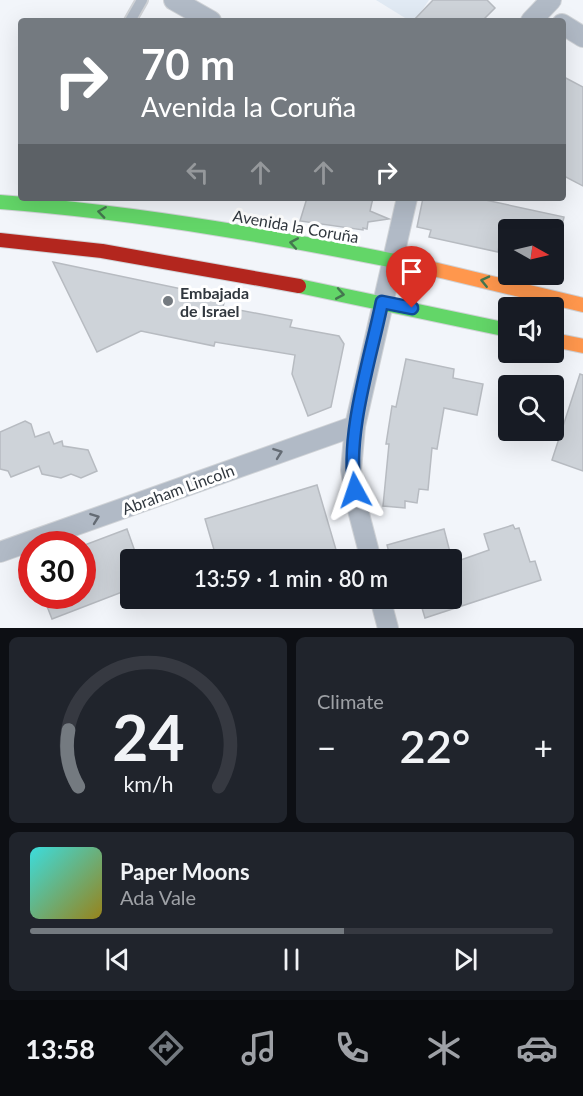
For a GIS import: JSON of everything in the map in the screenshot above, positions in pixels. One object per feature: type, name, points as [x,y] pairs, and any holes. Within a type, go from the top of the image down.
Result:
[{"type":"main road","name":"Avenida la Coruña","points":[[0,202],[47,205],[217,235],[393,260],[583,305]]},
{"type":"main road","points":[[0,240],[78,247],[212,265],[498,328]]},
{"type":"main road","points":[[564,342],[583,346]]},
{"type":"street","points":[[174,0],[206,18]]},
{"type":"street","points":[[539,8],[554,18]]},
{"type":"street","points":[[566,26],[583,37]]},
{"type":"street","points":[[368,549],[351,471],[355,426],[406,201]]},
{"type":"street","name":"Abraham Lincoln","points":[[0,552],[355,426]]},
{"type":"street","points":[[383,609],[388,628]]},
{"type":"lane","points":[[132,18],[142,0]]},
{"type":"shaded area","points":[[376,0],[429,0],[417,18],[405,18]]},
{"type":"building","points":[[433,0],[487,0],[495,8],[485,18],[416,18]]},
{"type":"building","points":[[566,78],[583,87],[583,186],[566,177]]},
{"type":"building","points":[[306,201],[372,201],[370,211],[389,219],[368,222],[367,229],[363,228],[363,230],[300,221]]},
{"type":"building","points":[[422,201],[490,201],[564,217],[564,219],[498,219],[498,252],[429,237],[431,230],[417,227]]},
{"type":"building","points":[[53,262],[225,298],[223,307],[292,320],[290,327],[339,336],[344,344],[331,407],[308,416],[292,374],[295,355],[215,342],[214,346],[141,331],[97,352]]},
{"type":"building","points":[[406,359],[454,369],[453,378],[483,384],[477,415],[444,408],[437,449],[432,448],[428,490],[419,489],[417,503],[405,501],[405,508],[383,506],[389,444],[386,444],[392,406],[396,407]]},
{"type":"building","points":[[580,374],[583,375],[583,471],[552,460],[558,441],[564,441],[564,423]]},
{"type":"building","points":[[25,421],[31,424],[35,437],[49,432],[54,444],[62,441],[63,446],[88,450],[97,471],[81,478],[71,474],[61,478],[42,474],[39,466],[11,477],[8,471],[0,469],[0,432]]},
{"type":"building","points":[[317,485],[336,549],[214,549],[205,519]]},
{"type":"building","points":[[513,525],[515,529],[519,528],[530,562],[535,561],[541,580],[462,606],[462,559],[489,550],[484,534]]},
{"type":"building","points":[[127,529],[134,549],[120,549],[120,593],[96,602],[96,541]]},
{"type":"building","points":[[444,529],[449,549],[388,549],[387,545]]},
{"type":"building","points":[[48,609],[78,609],[52,619]]},
{"type":"building","points":[[422,609],[452,609],[425,618]]},
{"type":"traffic: fast","points":[[0,202],[108,213],[216,228],[429,268]]},
{"type":"traffic: fast","points":[[299,286],[498,328]]},
{"type":"traffic: slow","points":[[429,268],[583,305]]},
{"type":"traffic: slow","points":[[564,342],[583,346]]},
{"type":"traffic: jam","points":[[0,240],[102,251],[299,286]]},
{"type":"place","name":"Embajada de Israel","points":[[168,301]]},
{"type":"route","points":[[355,490],[351,471],[355,426],[382,302],[412,308]]}]
